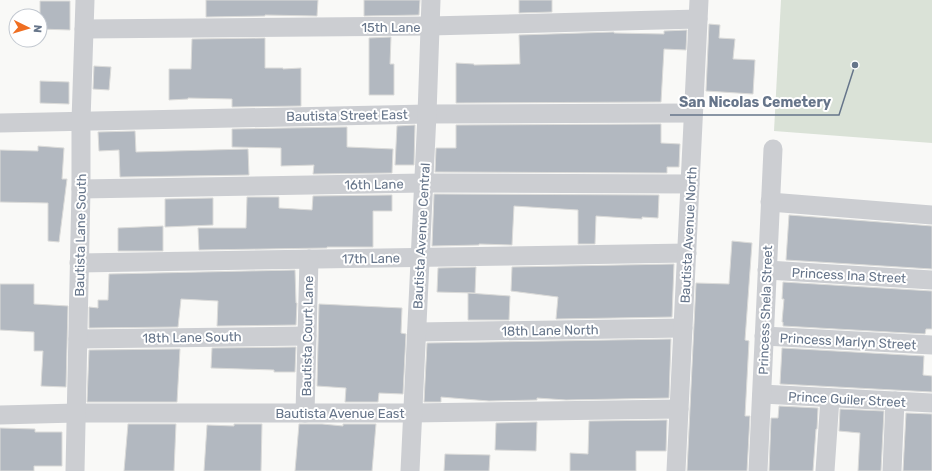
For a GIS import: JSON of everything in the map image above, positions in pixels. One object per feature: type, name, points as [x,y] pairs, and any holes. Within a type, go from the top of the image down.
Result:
[{"type":"street","name":"Bautista Lane South","points":[[75,471],[81,121],[85,0]]},
{"type":"street","name":"Bautista Avenue Central","points":[[410,471],[431,0]]},
{"type":"street","name":"Bautista Avenue North","points":[[676,471],[699,0]]},
{"type":"street","name":"15th Lane","points":[[84,29],[430,26],[698,19]]},
{"type":"street","name":"Bautista Street East","points":[[0,123],[427,114],[693,112]]},
{"type":"street","name":"Princess Shela Street","points":[[758,471],[773,149]]},
{"type":"street","name":"16th Lane","points":[[81,189],[423,183],[690,184]]},
{"type":"street","points":[[770,202],[932,215]]},
{"type":"street","name":"17th Lane","points":[[79,263],[687,253]]},
{"type":"street","name":"Bautista Court Lane","points":[[305,413],[309,259]]},
{"type":"street","name":"Princess Ina Street","points":[[767,270],[932,280]]},
{"type":"street","name":"18th Lane North","points":[[417,332],[683,328]]},
{"type":"street","name":"18th Lane South","points":[[78,339],[307,336]]},
{"type":"street","name":"Princess Marlyn Street","points":[[764,336],[932,346]]},
{"type":"street","name":"Prince Guiler Street","points":[[762,394],[932,403]]},
{"type":"street","points":[[825,471],[830,398]]},
{"type":"street","points":[[892,471],[895,401]]},
{"type":"street","name":"Bautista Avenue East","points":[[0,415],[76,413],[413,413],[679,409]]},
{"type":"shaded area","points":[[781,0],[932,0],[932,143],[774,131]]},
{"type":"building","points":[[206,0],[318,0],[317,16],[265,15],[206,17]]},
{"type":"building","points":[[364,0],[420,0],[419,15],[364,16]]},
{"type":"building","points":[[519,0],[552,0],[552,12],[519,13]]},
{"type":"building","points":[[40,1],[70,1],[70,30],[48,29],[48,8],[40,8]]},
{"type":"building","points":[[709,24],[720,25],[719,38],[735,39],[733,59],[755,60],[753,94],[706,91]]},
{"type":"building","points":[[687,30],[686,50],[664,49],[661,102],[456,103],[456,63],[474,65],[520,64],[519,35],[614,32],[664,34],[664,31]]},
{"type":"building","points":[[391,37],[390,64],[394,64],[394,95],[369,95],[369,38]]},
{"type":"building","points":[[265,38],[265,68],[301,68],[301,106],[232,107],[232,99],[188,98],[169,100],[169,69],[191,69],[192,39]]},
{"type":"building","points":[[94,66],[111,67],[109,90],[93,89]]},
{"type":"building","points":[[40,81],[69,82],[69,104],[40,103]]},
{"type":"building","points":[[661,124],[661,143],[680,144],[679,167],[667,167],[667,173],[435,172],[436,148],[456,148],[456,125]]},
{"type":"building","points":[[415,125],[414,165],[395,165],[397,126]]},
{"type":"building","points":[[347,127],[347,147],[393,149],[392,173],[313,174],[314,165],[281,166],[281,148],[232,147],[232,129]]},
{"type":"building","points":[[135,131],[136,152],[248,149],[249,175],[120,177],[119,150],[99,151],[98,132]]},
{"type":"building","points":[[38,146],[64,148],[62,179],[67,179],[59,242],[48,241],[48,203],[0,202],[0,150],[38,151]]},
{"type":"building","points":[[434,194],[659,195],[658,218],[642,217],[642,219],[596,216],[595,244],[578,244],[578,210],[514,206],[512,245],[479,244],[432,246]]},
{"type":"building","points":[[392,195],[392,211],[373,211],[373,247],[199,250],[198,228],[246,228],[247,197],[279,197],[279,208],[312,210],[313,196]]},
{"type":"building","points":[[213,198],[213,225],[165,227],[165,199]]},
{"type":"building","points":[[789,215],[932,226],[932,269],[786,260]]},
{"type":"building","points":[[163,226],[163,251],[118,251],[118,228]]},
{"type":"building","points":[[732,241],[752,243],[745,340],[749,341],[745,416],[750,416],[747,471],[687,471],[696,283],[729,284]]},
{"type":"building","points":[[674,264],[672,317],[556,319],[558,297],[511,291],[512,267]]},
{"type":"building","points":[[476,267],[475,293],[437,292],[438,268]]},
{"type":"building","points":[[295,270],[297,303],[296,325],[217,326],[218,301],[181,299],[178,327],[89,328],[89,307],[98,308],[98,300],[108,300],[109,274]]},
{"type":"building","points":[[783,282],[932,291],[932,329],[926,329],[925,334],[783,326]]},
{"type":"building","points":[[0,284],[34,284],[34,304],[68,306],[66,387],[41,386],[43,351],[34,351],[34,332],[0,330]]},
{"type":"building","points":[[468,293],[510,296],[509,320],[468,320]]},
{"type":"building","points":[[319,304],[402,308],[401,333],[406,334],[403,394],[379,393],[378,402],[345,402],[346,388],[317,386]]},
{"type":"building","points":[[671,339],[669,398],[566,400],[537,398],[537,400],[489,401],[441,397],[441,402],[424,402],[427,343]]},
{"type":"building","points":[[296,347],[295,372],[211,368],[212,348]]},
{"type":"building","points":[[782,348],[924,356],[923,375],[932,376],[932,392],[780,384]]},
{"type":"building","points":[[180,349],[177,402],[87,402],[89,350]]},
{"type":"building","points":[[779,406],[818,408],[813,471],[769,471],[771,418],[778,418]]},
{"type":"building","points":[[840,409],[884,411],[881,471],[858,471],[860,433],[839,431]]},
{"type":"building","points":[[906,413],[932,414],[932,471],[903,471]]},
{"type":"building","points":[[667,420],[666,451],[636,451],[636,471],[570,471],[570,453],[588,454],[589,421]]},
{"type":"building","points":[[537,422],[536,451],[495,450],[496,423]]},
{"type":"building","points":[[128,424],[176,424],[174,471],[124,471]]},
{"type":"building","points":[[234,424],[262,424],[261,471],[204,471],[207,425],[234,426]]},
{"type":"building","points":[[299,424],[343,426],[343,424],[376,424],[372,471],[295,471]]},
{"type":"building","points":[[0,428],[35,429],[35,432],[62,432],[62,466],[34,466],[34,471],[0,471]]},
{"type":"building","points":[[445,454],[490,455],[489,471],[444,471]]},
{"type":"place","name":"San Nicolas Cemetery","points":[[855,65]]}]
